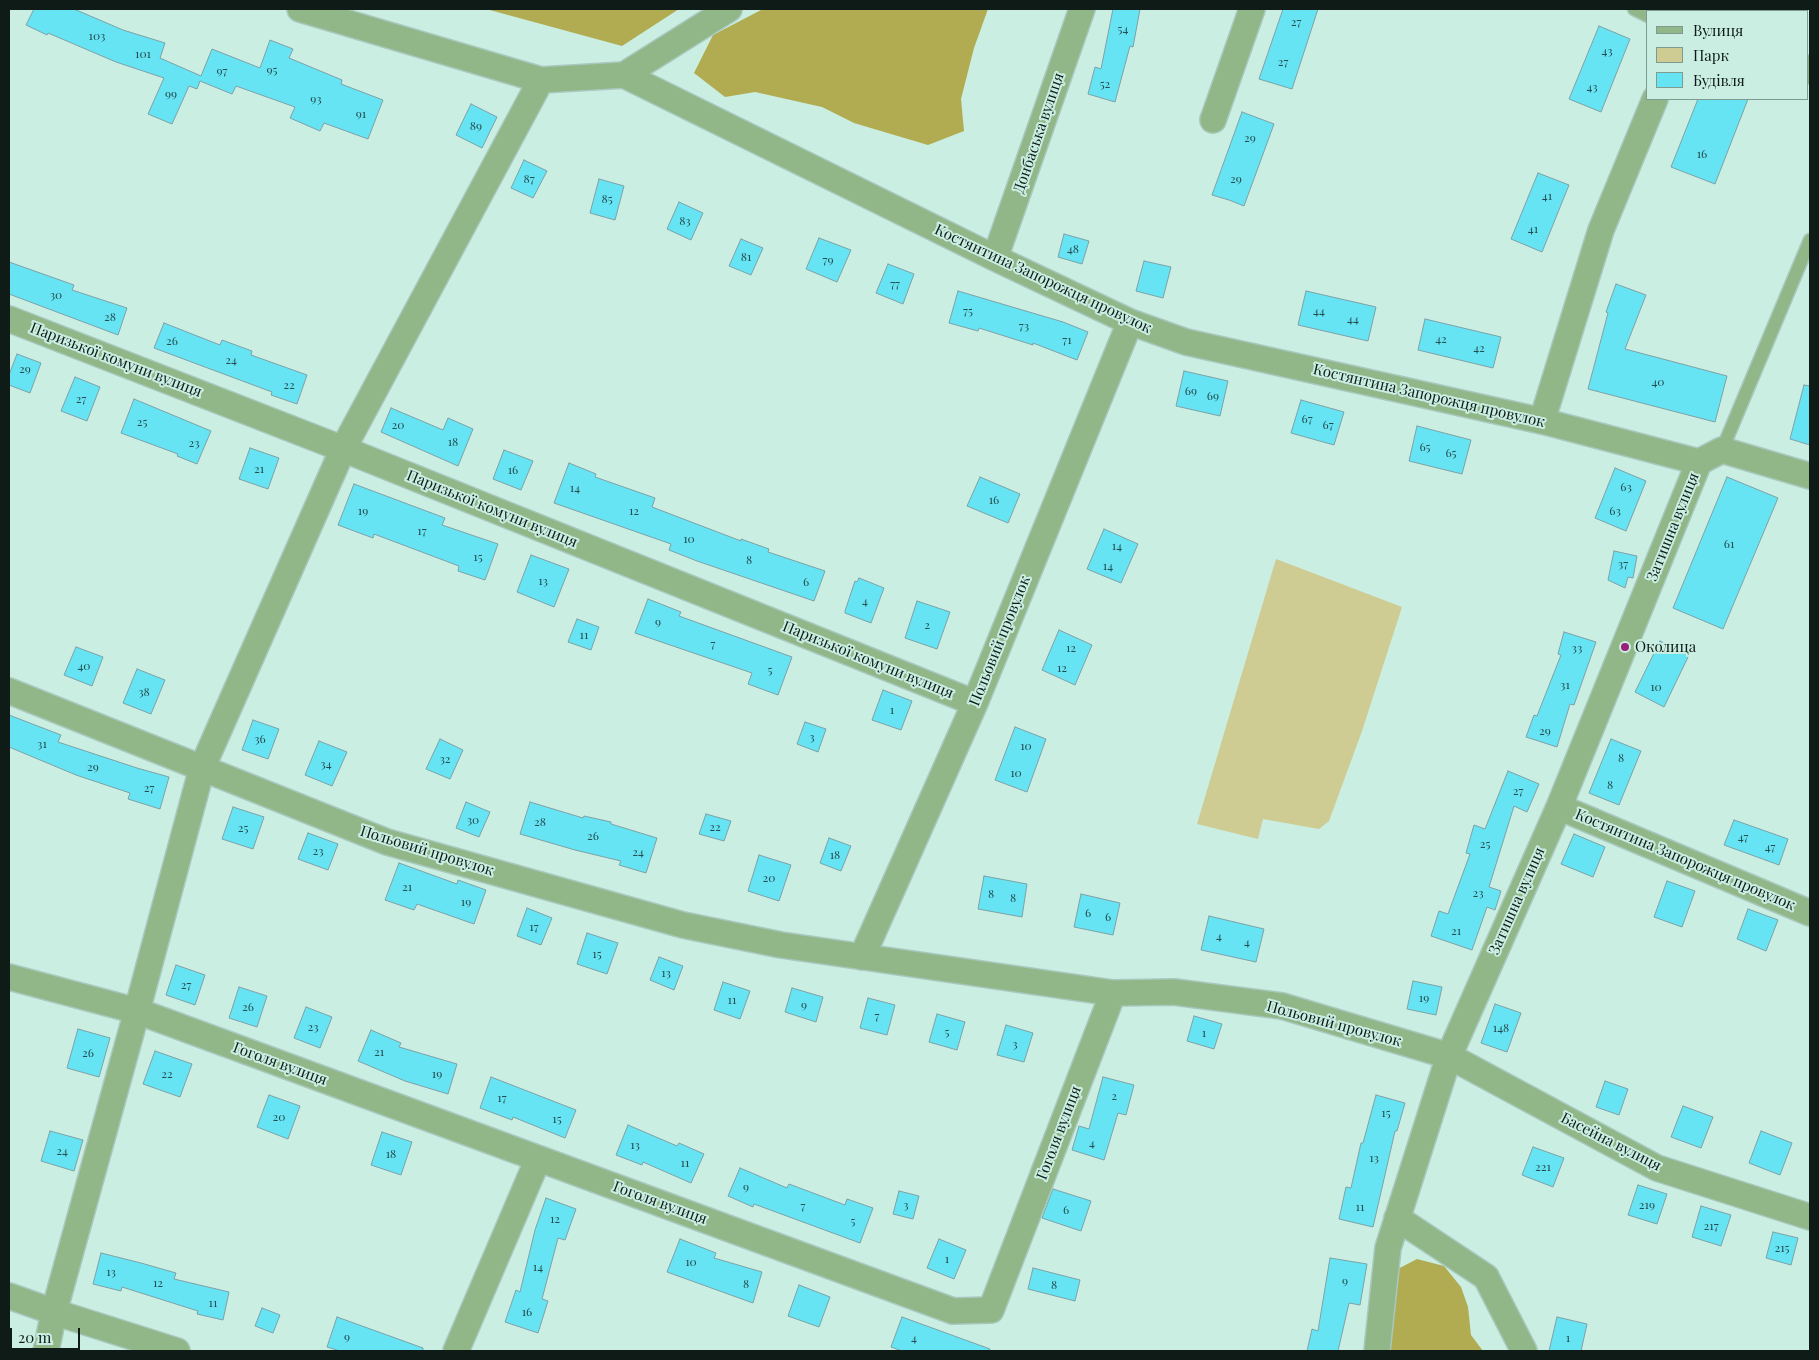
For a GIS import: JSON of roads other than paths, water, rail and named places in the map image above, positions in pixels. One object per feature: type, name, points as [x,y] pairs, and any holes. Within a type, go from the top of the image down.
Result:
[{"type":"street","name":"Костянтина Запорожця провулок","points":[[300,9],[541,80],[624,75],[995,258],[1130,322],[1186,342],[1542,421],[1699,462]]},
{"type":"street","points":[[624,75],[729,9]]},
{"type":"street","name":"Донбаська вулиця","points":[[995,258],[1082,9]]},
{"type":"street","points":[[1213,120],[1252,9]]},
{"type":"street","points":[[46,1351],[54,1312],[138,1011],[202,768],[343,449],[541,80]]},
{"type":"street","points":[[1542,421],[1602,230],[1655,100]]},
{"type":"street","name":"Паризької комуни вулиця","points":[[9,319],[343,449],[975,703]]},
{"type":"street","name":"Польовий провулок","points":[[862,957],[975,703],[1130,322]]},
{"type":"street","points":[[1699,462],[1722,450],[1810,476]]},
{"type":"street","name":"Затишна вулиця","points":[[1377,1351],[1388,1248],[1449,1056],[1559,807],[1699,462]]},
{"type":"street","name":"Польовий провулок","points":[[9,691],[387,842],[683,925],[781,946],[1113,993],[1174,992],[1282,1006],[1449,1056]]},
{"type":"street","name":"Костянтина Запорожця провулок","points":[[1559,807],[1810,912]]},
{"type":"street","name":"Гоголя вулиця","points":[[9,977],[138,1011],[953,1311],[991,1310],[1113,993]]},
{"type":"street","name":"Басейна вулиця","points":[[1449,1056],[1657,1168],[1810,1217]]},
{"type":"street","points":[[456,1351],[538,1159]]},
{"type":"street","points":[[1397,1218],[1486,1277],[1524,1351]]},
{"type":"street","points":[[9,1296],[177,1351]]},
{"type":"lane","points":[[1634,9],[1646,15]]},
{"type":"lane","points":[[1722,450],[1810,240]]},
{"type":"place","name":"Околица","points":[[1625,647]]}]
